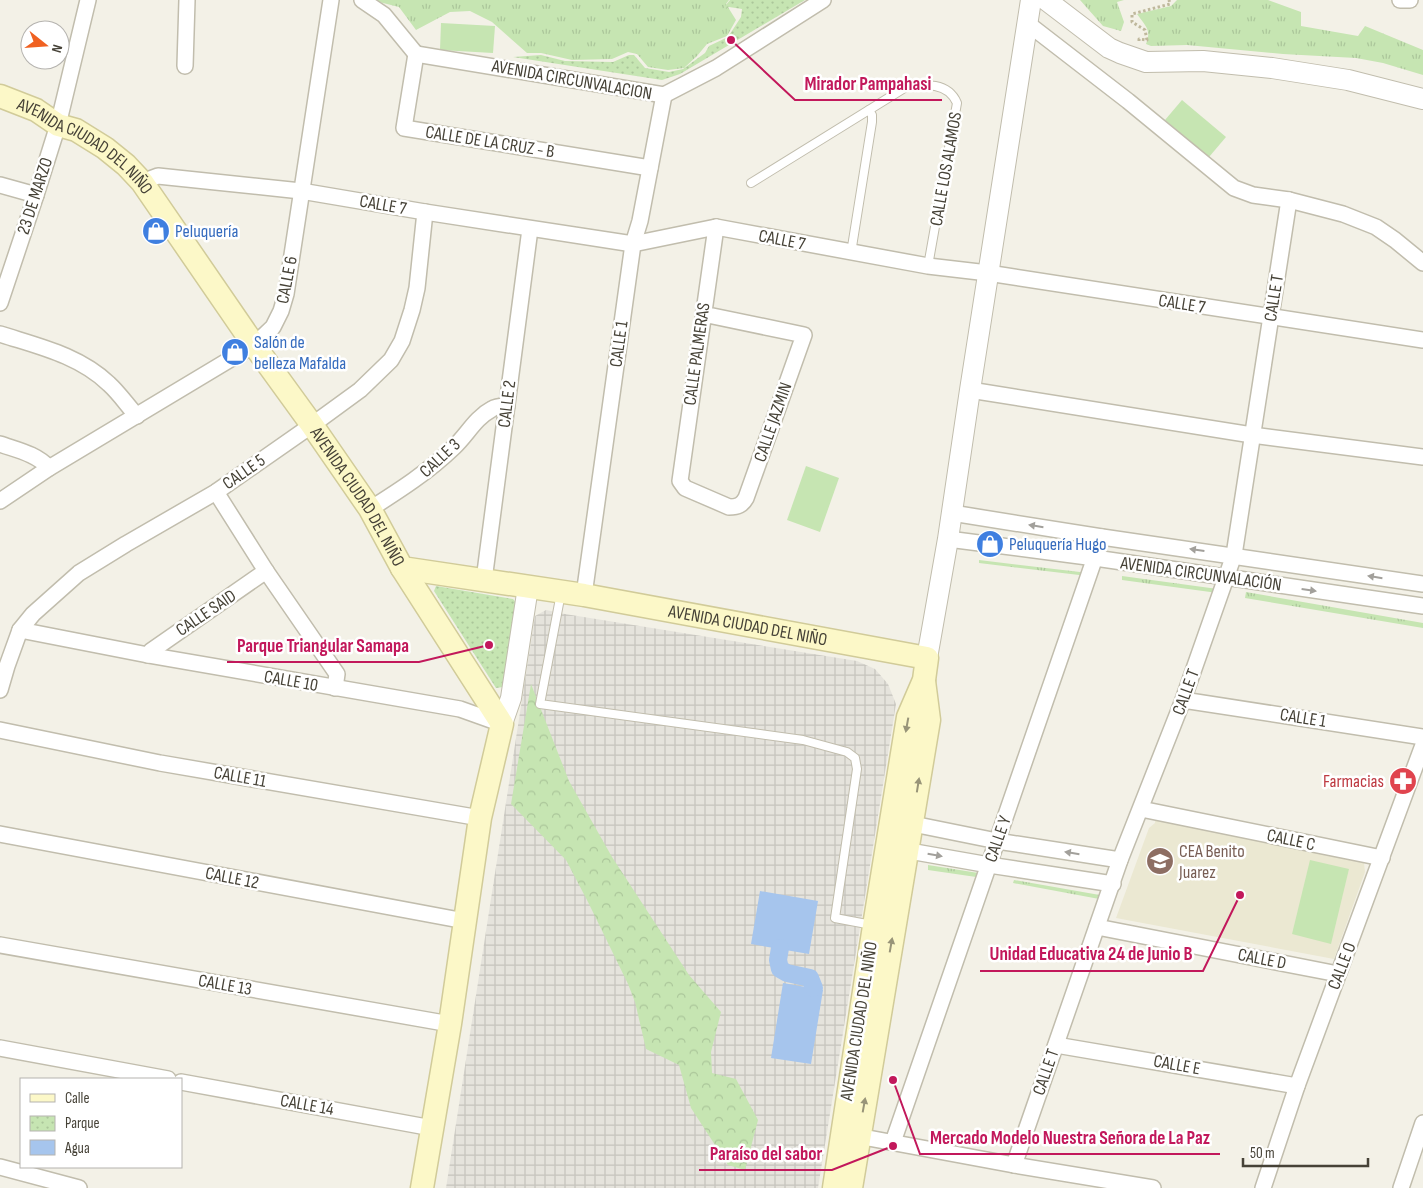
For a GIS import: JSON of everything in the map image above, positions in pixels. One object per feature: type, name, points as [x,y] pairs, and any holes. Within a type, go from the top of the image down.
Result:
[{"type":"main road","name":"AVENIDA CIUDAD DEL NIÑO","points":[[0,96],[36,110],[58,124],[76,130],[105,148],[126,165],[142,182],[370,510],[402,568],[584,595],[926,669],[929,720],[902,822],[851,1135],[834,1188]]},
{"type":"main road","points":[[402,568],[502,724],[480,818],[450,1024],[422,1188]]},
{"type":"main road","name":"AVENIDA CIUDAD DEL NIÑO","points":[[851,1188],[851,1135],[874,926],[897,848]]},
{"type":"street","name":"23 DE MARZO","points":[[1,298],[58,124],[88,0]]},
{"type":"street","points":[[185,66],[187,0]]},
{"type":"street","name":"CALLE 6","points":[[0,502],[49,468],[254,345],[273,327],[282,311],[286,294],[331,0]]},
{"type":"street","points":[[362,0],[384,15],[416,54]]},
{"type":"street","name":"AVENIDA CIRCUNVALACION","points":[[416,54],[664,95],[716,68],[824,0]]},
{"type":"street","points":[[926,669],[948,540],[1031,0]]},
{"type":"street","points":[[1046,0],[1109,48],[1146,62],[1203,61],[1272,68],[1348,80],[1423,99]]},
{"type":"street","points":[[1400,0],[1410,0]]},
{"type":"street","points":[[1027,24],[1128,101],[1234,188],[1253,195],[1289,200],[1343,214],[1376,227],[1423,263]]},
{"type":"street","name":"CALLE DE LA CRUZ - B","points":[[416,54],[404,128],[650,168]]},
{"type":"street","name":"CALLE 1","points":[[584,595],[633,244],[640,221],[664,95]]},
{"type":"street","name":"CALLE 7","points":[[142,182],[158,176],[301,191],[633,244],[716,227],[928,266],[988,273],[1423,340]]},
{"type":"street","points":[[0,185],[36,195]]},
{"type":"street","name":"CALLE T","points":[[1014,1165],[1120,860],[1183,700],[1234,555],[1289,200]]},
{"type":"street","name":"CALLE 5","points":[[0,690],[20,630],[33,614],[79,573],[216,492],[360,390],[391,360],[402,341],[408,325],[417,288],[425,212]]},
{"type":"street","name":"CALLE PALMERAS","points":[[716,227],[680,481],[684,488],[729,507],[739,506]]},
{"type":"street","name":"CALLE 2","points":[[484,580],[530,229]]},
{"type":"street","name":"CALLE JAZMIN","points":[[703,314],[804,335],[746,498],[739,506]]},
{"type":"street","points":[[0,334],[65,355],[85,366],[108,383],[137,416]]},
{"type":"street","points":[[970,390],[1252,435],[1423,457]]},
{"type":"street","name":"CALLE 3","points":[[370,510],[420,477],[455,446],[473,424],[492,408],[506,406]]},
{"type":"street","points":[[0,444],[35,457],[44,462],[49,468]]},
{"type":"street","points":[[216,492],[266,571],[337,674],[335,688]]},
{"type":"street","name":"AVENIDA CIRCUNVALACIÓN","points":[[952,513],[1423,584]]},
{"type":"street","name":"CALLE Y","points":[[893,1142],[1102,537]]},
{"type":"street","name":"AVENIDA CIRCUNVALACIÓN","points":[[948,540],[1095,558],[1423,606]]},
{"type":"street","name":"CALLE SAID","points":[[148,655],[151,651],[266,571]]},
{"type":"street","points":[[502,724],[511,698],[528,587]]},
{"type":"street","name":"CALLE 10","points":[[20,630],[148,655],[460,709],[502,724]]},
{"type":"street","name":"CALLE 1","points":[[1183,700],[1423,737]]},
{"type":"street","name":"CALLE 11","points":[[0,730],[160,763],[480,818]]},
{"type":"street","name":"CALLE O","points":[[1263,1188],[1297,1086],[1423,745]]},
{"type":"street","name":"CALLE C","points":[[1141,809],[1382,858]]},
{"type":"street","points":[[902,822],[997,841],[1120,860]]},
{"type":"street","name":"CALLE 12","points":[[0,834],[465,921]]},
{"type":"street","points":[[897,848],[989,865],[1112,884]]},
{"type":"street","name":"CALLE D","points":[[1097,927],[1338,974]]},
{"type":"street","name":"CALLE 13","points":[[0,945],[450,1024]]},
{"type":"street","name":"CALLE E","points":[[1056,1045],[1297,1086]]},
{"type":"street","points":[[0,1048],[163,1078]]},
{"type":"street","name":"CALLE 14","points":[[182,1082],[432,1128]]},
{"type":"street","points":[[1400,1188],[1423,1123]]},
{"type":"street","points":[[851,1135],[1153,1188]]},
{"type":"street","points":[[0,1166],[79,1188]]},
{"type":"lane","name":"CALLE LOS ALAMOS","points":[[751,182],[906,87],[926,84],[944,89],[954,96],[957,104],[928,266]]},
{"type":"lane","points":[[851,253],[872,122],[872,115],[869,110]]},
{"type":"lane","points":[[562,592],[540,704],[803,740],[847,752],[855,758],[857,769],[834,918],[874,926]]},
{"type":"path","points":[[1146,62],[1140,51],[1139,39],[1147,40],[1145,30],[1132,22],[1132,14],[1170,4],[1169,0]]},
{"type":"shaded area","points":[[546,610],[857,661],[875,669],[888,684],[896,704],[818,1188],[446,1188],[535,616]]},
{"type":"shaded area","points":[[1155,820],[1364,863],[1365,872],[1334,959],[1116,918],[1149,828],[1155,823]]},
{"type":"green space","points":[[371,0],[729,0],[726,4],[736,20],[727,36],[707,44],[684,68],[668,70],[648,67],[637,54],[628,52],[612,59],[572,60],[541,53],[527,53],[492,22],[470,11],[450,12],[416,30],[399,7]]},
{"type":"green space","points":[[730,0],[805,0],[680,74],[662,80],[513,57],[541,55],[565,61],[613,62],[629,55],[634,55],[645,68],[669,72],[683,69],[705,53],[709,46],[728,37],[741,17],[742,9],[729,7],[721,11]]},
{"type":"green space","points":[[1080,0],[1124,0],[1117,2],[1124,22],[1121,31],[1103,26]]},
{"type":"green space","points":[[1177,0],[1268,0],[1301,12],[1301,26],[1358,36],[1365,26],[1423,50],[1423,75],[1383,63],[1356,58],[1283,54],[1187,45],[1151,46],[1146,44],[1148,31],[1137,14],[1171,6]]},
{"type":"green space","points":[[441,23],[495,26],[493,53],[440,50]]},
{"type":"green space","points":[[1182,100],[1226,137],[1209,157],[1165,120]]},
{"type":"green space","points":[[806,466],[839,478],[820,532],[787,520]]},
{"type":"green space","points":[[979,560],[1097,574],[1096,577],[979,563]]},
{"type":"green space","points":[[1122,576],[1225,590],[1225,594],[1122,580]]},
{"type":"green space","points":[[436,586],[513,599],[517,604],[503,687],[496,688],[434,591]]},
{"type":"green space","points":[[1246,592],[1423,623],[1423,628],[1245,598]]},
{"type":"green space","points":[[531,684],[569,781],[612,857],[689,975],[721,1012],[711,1052],[712,1073],[736,1079],[758,1120],[745,1170],[728,1165],[691,1108],[679,1065],[646,1049],[635,1002],[628,984],[566,860],[511,804]]},
{"type":"green space","points":[[1310,860],[1349,869],[1331,944],[1292,934]]},
{"type":"green space","points":[[928,865],[991,875],[990,879],[928,870]]},
{"type":"green space","points":[[1014,880],[1111,897],[1110,901],[1013,883]]},
{"type":"water","points":[[760,891],[818,901],[809,954],[751,944]]},
{"type":"water","points":[[783,983],[823,990],[811,1064],[771,1058]]},
{"type":"waterway","points":[[780,948],[778,960],[780,969],[787,973],[810,978],[814,988]]},
{"type":"place","name":"Mirador Pampahasi","points":[[731,40]]},
{"type":"place","name":"Peluquería","points":[[156,231]]},
{"type":"place","name":"Salón de belleza Mafalda","points":[[235,352]]},
{"type":"place","name":"Peluquería Hugo","points":[[990,544]]},
{"type":"place","name":"Parque Triangular Samapa","points":[[489,645]]},
{"type":"place","name":"Farmacias","points":[[1403,781]]},
{"type":"place","name":"CEA Benito Juarez","points":[[1160,861]]},
{"type":"place","name":"Unidad Educativa 24 de Junio B","points":[[1240,895]]},
{"type":"place","name":"Mercado Modelo Nuestra Señora de La Paz","points":[[893,1080]]},
{"type":"place","name":"Paraíso del sabor","points":[[893,1146]]}]
